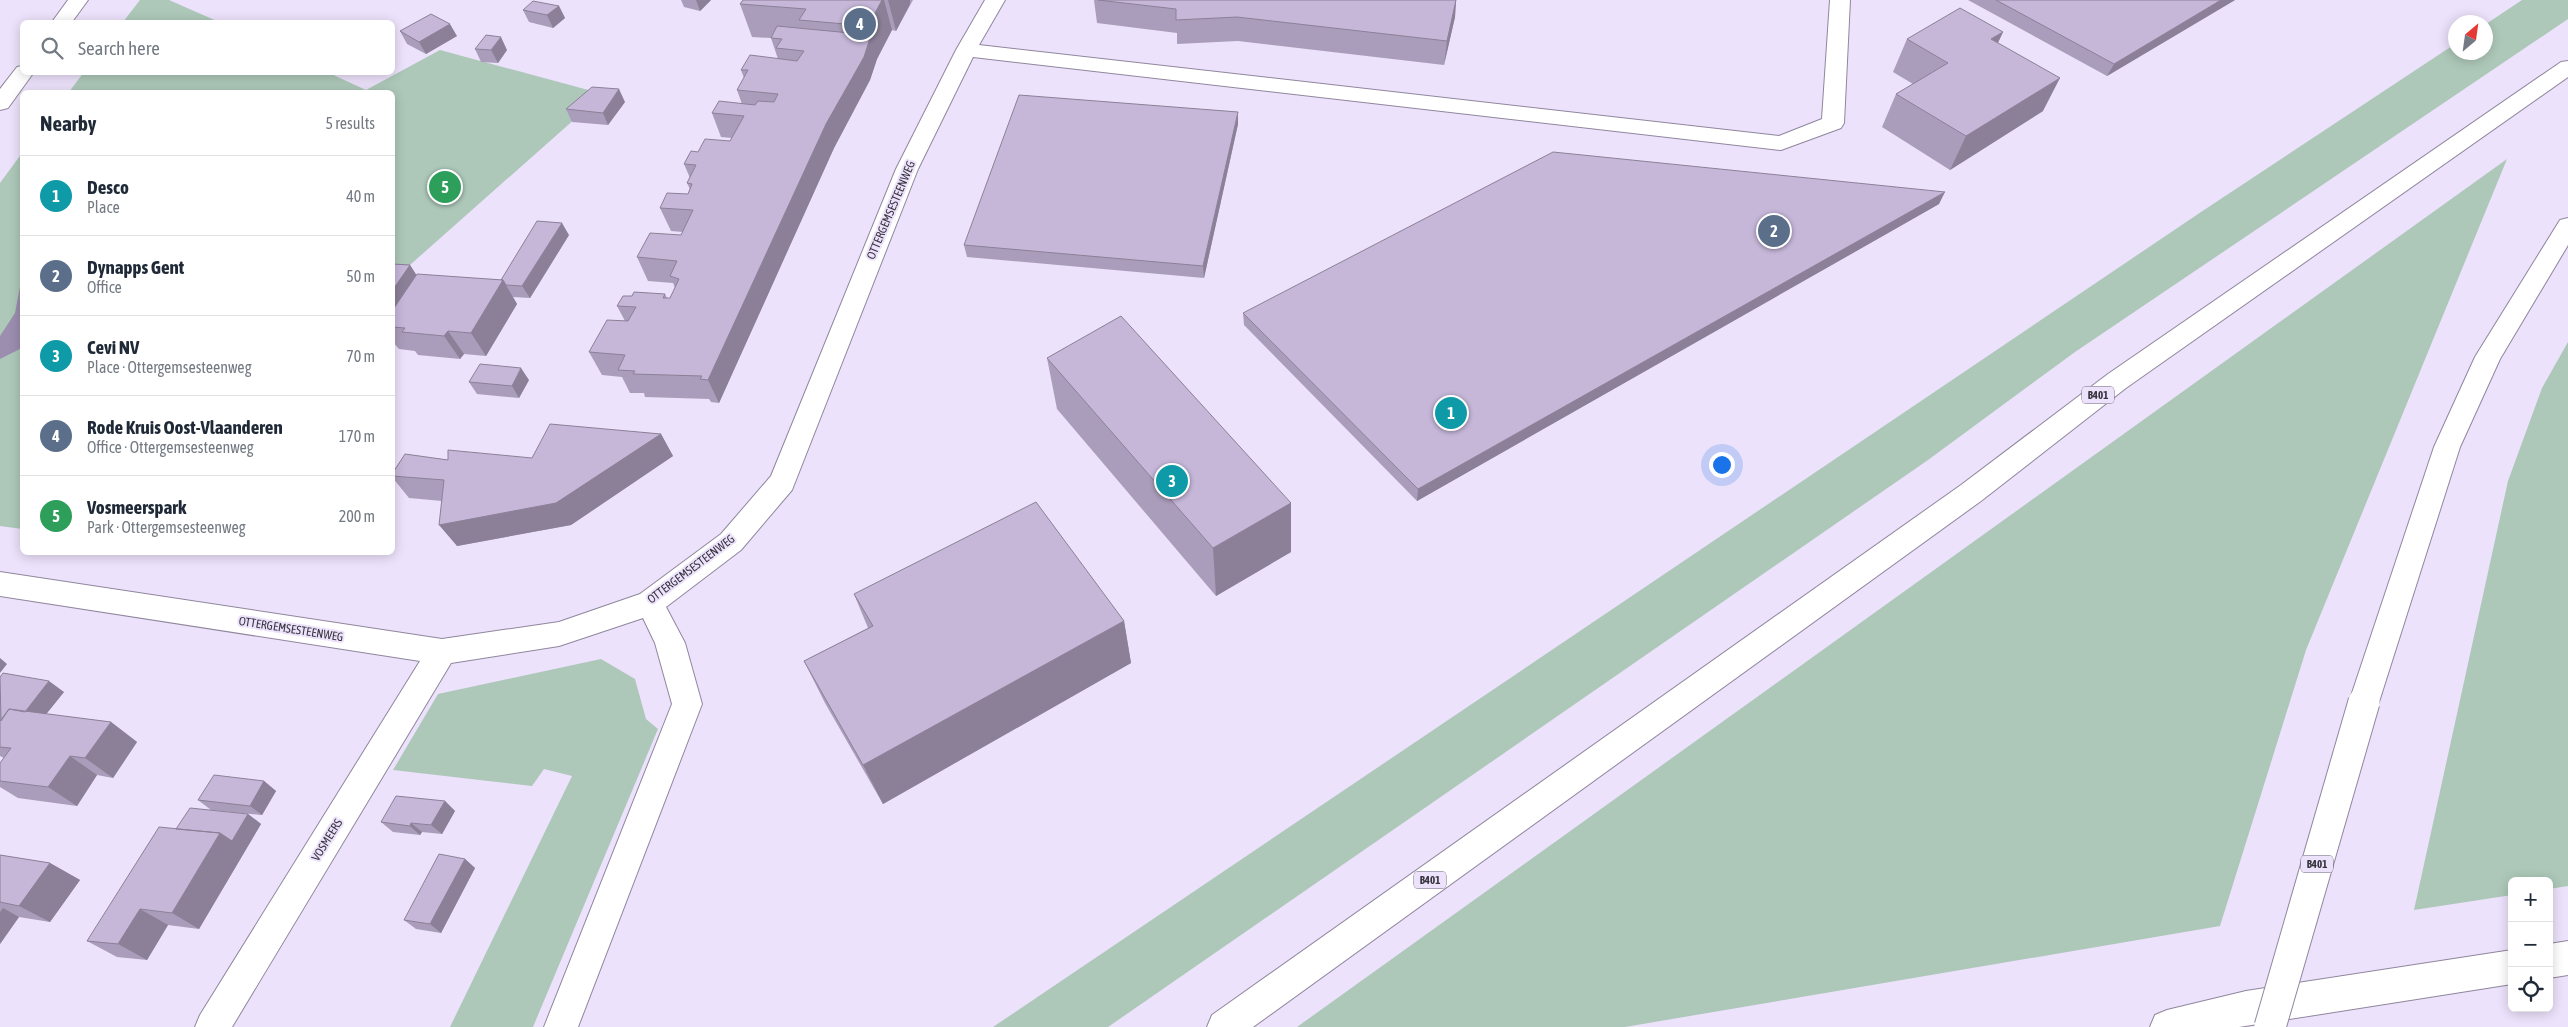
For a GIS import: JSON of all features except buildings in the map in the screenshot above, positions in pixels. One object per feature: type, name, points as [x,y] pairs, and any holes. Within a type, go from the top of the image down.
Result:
[{"type":"main road","points":[[63,20],[78,0]]},
{"type":"main road","name":"OTTERGEMSESTEENWEG","points":[[0,584],[442,652],[559,634],[650,602],[731,542],[782,482],[907,169],[966,50],[995,0]]},
{"type":"main road","points":[[966,50],[1781,143],[1833,123],[1840,0]]},
{"type":"main road","name":"B401","points":[[1224,1027],[1971,493],[2117,381],[2568,67]]},
{"type":"main road","points":[[0,103],[22,75]]},
{"type":"main road","name":"B401","points":[[2270,1027],[2364,702],[2447,447],[2488,357],[2568,226]]},
{"type":"main road","points":[[560,1027],[688,704],[670,643],[650,602]]},
{"type":"main road","name":"VOSMEERS","points":[[212,1027],[442,652]]},
{"type":"main road","points":[[2553,960],[2568,958]]},
{"type":"main road","points":[[2167,1027],[2246,1008],[2508,968]]},
{"type":"green space","points":[[140,0],[169,0],[214,20],[125,20]]},
{"type":"green space","points":[[2522,0],[2568,0],[2568,19],[2075,352],[1928,460],[1108,1027],[993,1027],[2201,212],[2448,49],[2448,60],[2493,60],[2493,19]]},
{"type":"green space","points":[[440,50],[603,94],[395,278],[395,90],[366,90]]},
{"type":"green space","points":[[82,75],[333,75],[366,90],[70,90]]},
{"type":"green space","points":[[20,156],[20,529],[0,526],[0,183]]},
{"type":"green space","points":[[2507,159],[2306,650],[2220,926],[1625,1027],[1297,1027]]},
{"type":"green space","points":[[2568,342],[2568,886],[2553,888],[2553,877],[2508,877],[2508,896],[2414,910],[2508,481],[2542,388]]},
{"type":"green space","points":[[601,659],[635,679],[646,719],[658,729],[533,1027],[450,1027],[572,776],[544,769],[532,786],[393,770],[438,694]]},
{"type":"shaded area","points":[[20,287],[20,349],[0,359],[0,336],[15,313]]},
{"type":"place","name":"Rode Kruis Oost-Vlaanderen","points":[[860,24]]},
{"type":"place","name":"Vosmeerspark","points":[[445,187]]},
{"type":"place","name":"Dynapps Gent","points":[[1774,231]]},
{"type":"place","name":"Desco","points":[[1451,413]]},
{"type":"place","name":"Cevi NV","points":[[1172,481]]}]
